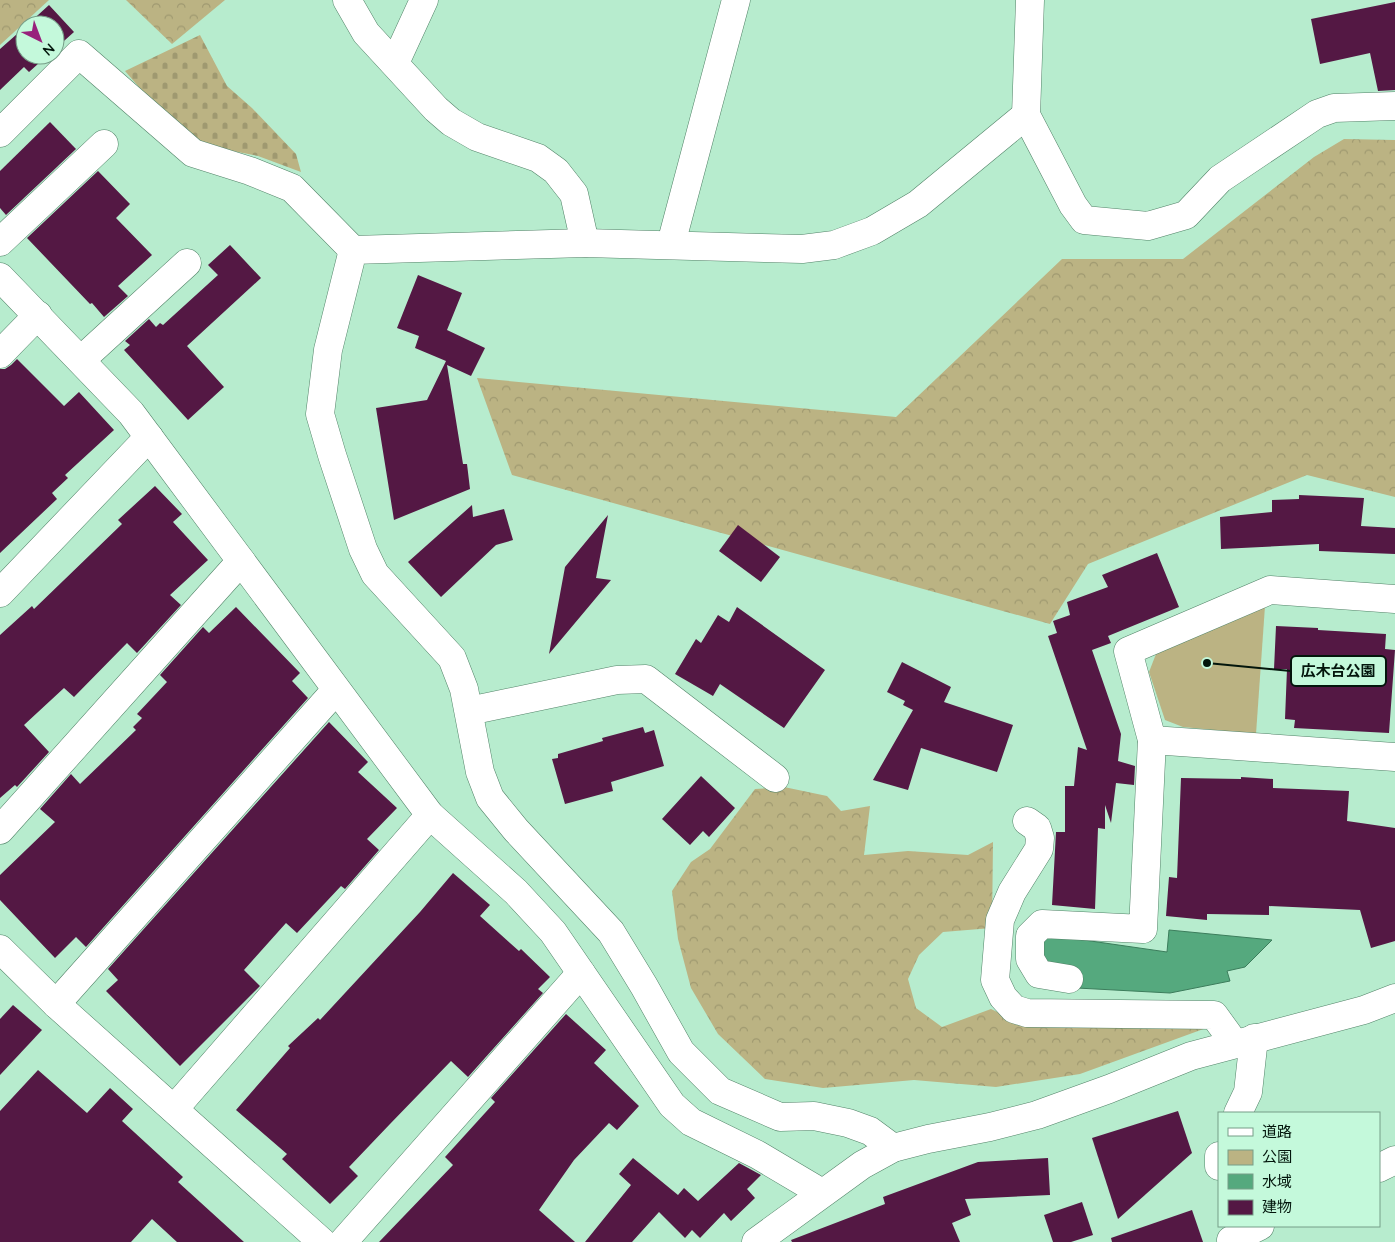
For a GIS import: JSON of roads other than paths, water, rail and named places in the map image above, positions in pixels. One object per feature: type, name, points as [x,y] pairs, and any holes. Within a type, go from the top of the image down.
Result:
[{"type":"street","points":[[347,0],[366,34],[436,109],[451,122],[477,137],[538,158],[556,171],[574,194],[585,243]]},
{"type":"street","points":[[395,63],[424,0]]},
{"type":"street","points":[[671,244],[736,0]]},
{"type":"street","points":[[1030,0],[1026,115],[1072,205],[1084,220],[1148,226],[1186,215],[1220,179],[1317,114],[1334,108],[1395,106]]},
{"type":"street","points":[[0,133],[78,54],[193,153],[250,171],[292,188],[353,250],[585,243],[802,249],[834,245],[872,230],[918,204],[1026,115]]},
{"type":"street","points":[[0,242],[104,144]]},
{"type":"street","points":[[353,250],[328,350],[320,414],[363,549],[375,574],[452,658],[464,689],[480,772],[490,798],[516,830],[611,932],[681,1052],[720,1091],[780,1117],[814,1116],[848,1123],[870,1131],[893,1148]]},
{"type":"street","points":[[81,360],[187,263]]},
{"type":"street","points":[[0,277],[132,413],[430,815],[516,892],[553,932],[672,1105],[692,1122],[758,1155],[822,1193]]},
{"type":"street","points":[[0,354],[38,315]]},
{"type":"street","points":[[0,593],[149,437]]},
{"type":"street","points":[[0,830],[242,561]]},
{"type":"street","points":[[1069,979],[1038,974],[1030,959],[1030,936],[1042,924],[1143,929],[1152,740],[1128,651],[1270,590],[1395,599]]},
{"type":"street","points":[[469,711],[617,680],[646,679],[775,778]]},
{"type":"street","points":[[56,1004],[336,690]]},
{"type":"street","points":[[1152,740],[1395,758]]},
{"type":"street","points":[[174,1109],[430,815]]},
{"type":"street","points":[[1027,821],[1037,828],[1040,838],[1039,849],[1012,892],[1000,920],[995,980],[1003,997],[1014,1009],[1027,1014],[1214,1015],[1244,1041],[1248,1092],[1238,1112]]},
{"type":"street","points":[[0,949],[56,1004],[322,1242]]},
{"type":"street","points":[[343,1242],[582,974]]},
{"type":"street","points":[[756,1242],[862,1165],[893,1148],[928,1138],[990,1127],[1037,1115],[1191,1056],[1364,1010],[1395,998]]},
{"type":"street","points":[[1380,1168],[1395,1160]]},
{"type":"street","points":[[1230,1236],[1257,1227]]},
{"type":"water","points":[[1169,930],[1272,940],[1245,967],[1227,971],[1230,981],[1170,993],[1077,988],[1049,968],[1040,958],[1042,934],[1167,952]]},
{"type":"place","name":"広木台公園","points":[[1207,663]]}]
